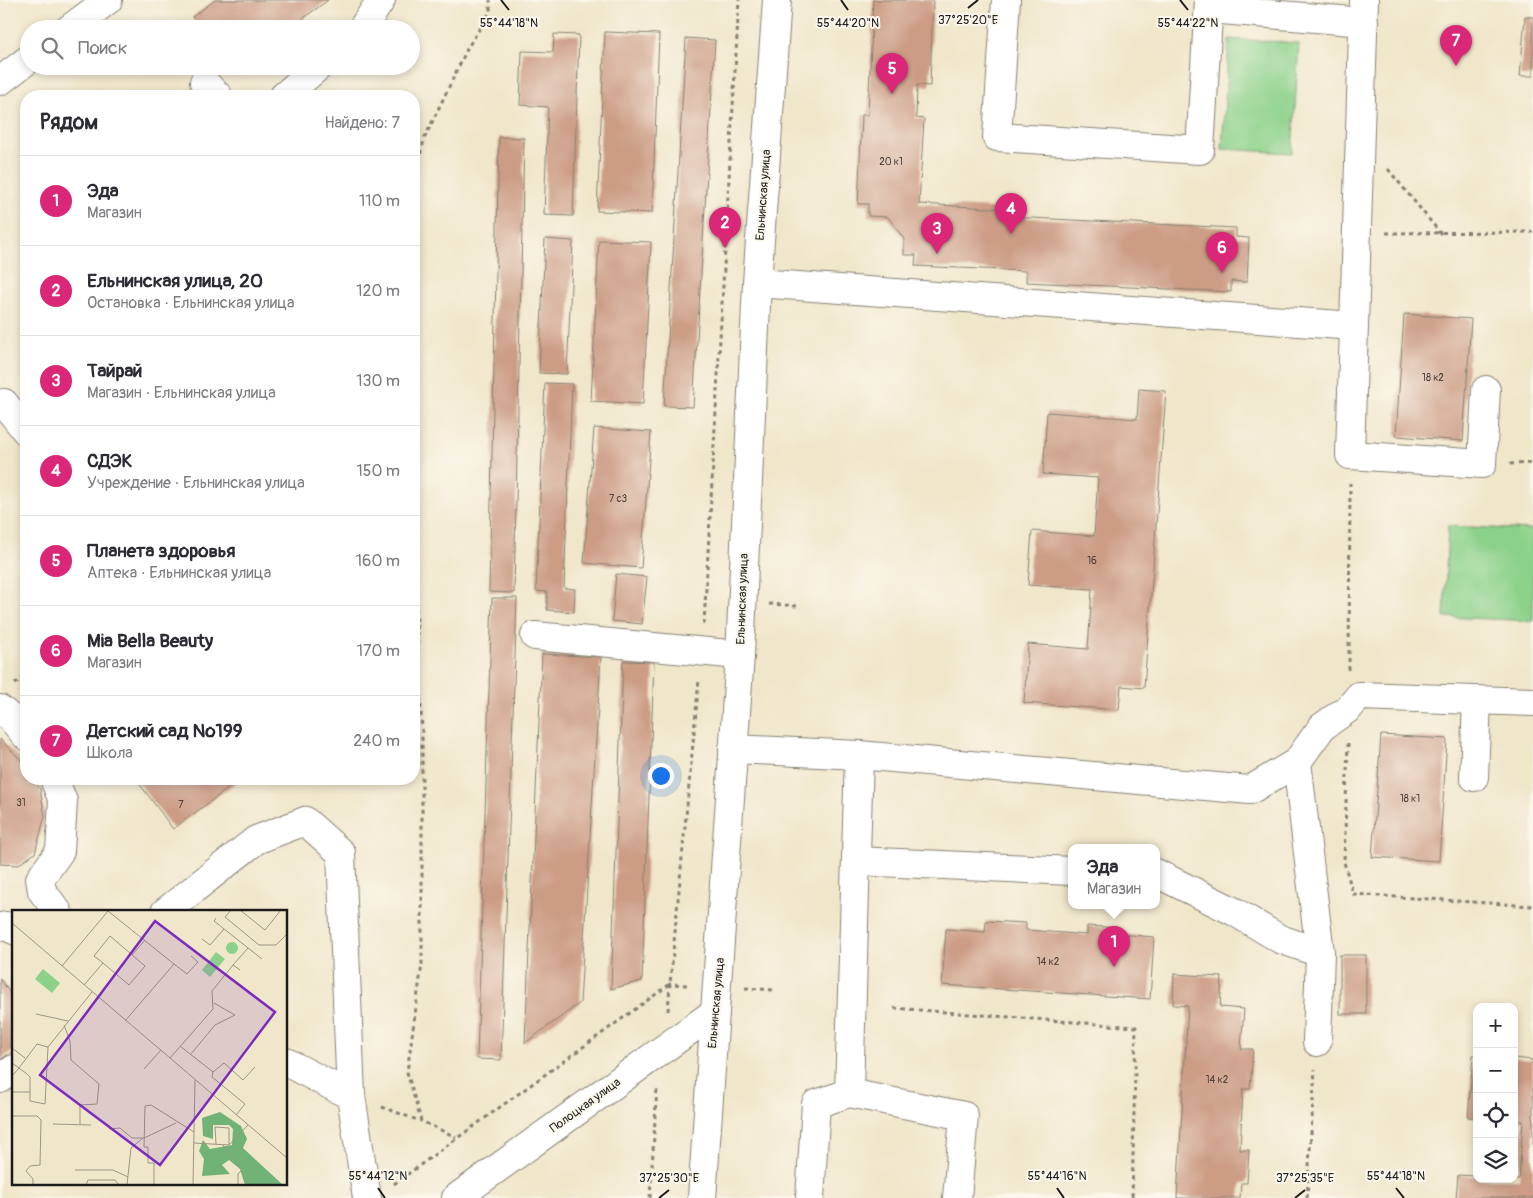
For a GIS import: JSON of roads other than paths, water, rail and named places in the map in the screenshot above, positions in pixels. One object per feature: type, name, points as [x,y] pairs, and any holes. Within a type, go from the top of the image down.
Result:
[{"type":"street","points":[[81,20],[108,0]]},
{"type":"street","points":[[368,20],[380,0]]},
{"type":"street","name":"Ельнинская улица","points":[[702,1198],[740,655],[756,283],[777,0]]},
{"type":"street","points":[[1006,0],[997,137],[1200,150],[1209,4],[1364,11],[1350,454],[1482,464],[1486,390]]},
{"type":"street","points":[[0,81],[20,66]]},
{"type":"street","points":[[291,90],[308,75]]},
{"type":"street","points":[[756,283],[1354,326]]},
{"type":"street","points":[[0,405],[4,403],[20,424]]},
{"type":"street","points":[[535,636],[740,655]]},
{"type":"street","points":[[734,749],[859,756],[1250,790],[1297,762],[1322,727],[1349,708],[1358,696],[1533,702]]},
{"type":"street","points":[[1474,778],[1477,700]]},
{"type":"street","points":[[0,709],[20,729]]},
{"type":"street","points":[[849,1093],[859,756]]},
{"type":"street","points":[[1297,762],[1320,953],[1317,1042]]},
{"type":"street","points":[[56,785],[63,801],[60,851],[40,879],[42,891],[56,910]]},
{"type":"street","points":[[168,910],[256,840],[305,821],[341,853],[351,1096],[366,1198]]},
{"type":"street","points":[[856,861],[1068,871]]},
{"type":"street","points":[[1160,875],[1235,912],[1280,939],[1320,953]]},
{"type":"street","points":[[0,927],[6,926],[12,929]]},
{"type":"street","name":"Полоцкая улица","points":[[456,1198],[715,1012]]},
{"type":"street","points":[[288,1063],[351,1096]]},
{"type":"street","points":[[0,1079],[12,1070]]},
{"type":"street","points":[[810,1198],[816,1104],[849,1093],[964,1116],[957,1198]]},
{"type":"place","name":"Детский сад №199","points":[[1456,66]]},
{"type":"place","name":"Планета здоровья","points":[[892,94]]},
{"type":"place","name":"СДЭК","points":[[1011,234]]},
{"type":"place","name":"Ельнинская улица, 20","points":[[725,248]]},
{"type":"place","name":"Тайрай","points":[[937,254]]},
{"type":"place","name":"Mia Bella Beauty","points":[[1222,273]]},
{"type":"place","name":"Эда","points":[[1114,967]]}]
